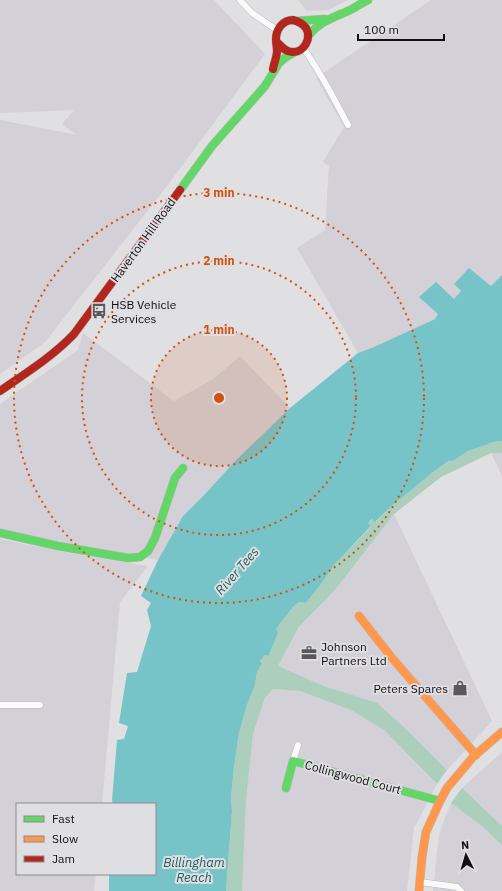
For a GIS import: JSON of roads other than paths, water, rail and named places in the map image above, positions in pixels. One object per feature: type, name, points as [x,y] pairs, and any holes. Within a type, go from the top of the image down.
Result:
[{"type":"street","points":[[240,0],[252,13],[277,30],[280,25],[291,20],[329,19]]},
{"type":"street","points":[[308,36],[320,23],[347,12],[368,0]]},
{"type":"street","points":[[297,21],[305,26],[307,31],[307,43],[303,48],[321,75],[348,125]]},
{"type":"street","name":"Haverton Hill Road","points":[[272,74],[277,52],[277,30]]},
{"type":"street","points":[[277,42],[280,48],[286,52],[293,53]]},
{"type":"street","name":"Haverton Hill Road","points":[[0,391],[68,341],[212,146],[265,86],[279,63],[286,57],[303,48]]},
{"type":"street","points":[[0,533],[74,549],[128,558],[140,557],[148,551],[155,538],[175,478],[183,468]]},
{"type":"street","points":[[359,616],[392,658],[476,755]]},
{"type":"street","points":[[0,705],[40,705]]},
{"type":"street","points":[[419,891],[426,832],[440,801],[447,788],[476,755],[501,734]]},
{"type":"street","points":[[293,761],[298,745]]},
{"type":"street","name":"Collingwood Court","points":[[286,788],[293,761],[440,801]]},
{"type":"street","points":[[420,882],[456,887],[461,891]]},
{"type":"water","points":[[469,268],[491,286],[502,275],[502,441],[494,442],[468,451],[454,460],[449,461],[394,504],[375,522],[372,519],[368,523],[371,526],[334,565],[306,603],[299,602],[293,607],[276,629],[278,633],[268,656],[265,655],[260,661],[262,664],[257,672],[255,685],[247,705],[239,733],[231,798],[232,811],[226,891],[109,891],[109,875],[156,875],[156,803],[113,803],[112,800],[117,740],[124,739],[128,726],[119,723],[127,673],[137,672],[151,626],[147,610],[151,603],[141,596],[158,560],[183,516],[236,460],[290,408],[358,353],[435,319],[438,314],[419,297],[436,282],[454,299],[461,291],[454,284]]},
{"type":"place","name":"HSB Vehicle Services","points":[[99,311]]},
{"type":"place","name":"Johnson Partners Ltd","points":[[309,653]]},
{"type":"place","name":"Peters Spares","points":[[460,688]]},
{"type":"water label","name":"River Tees","points":[[237,571]]},
{"type":"water label","name":"Billingham Reach","points":[[194,870]]}]
